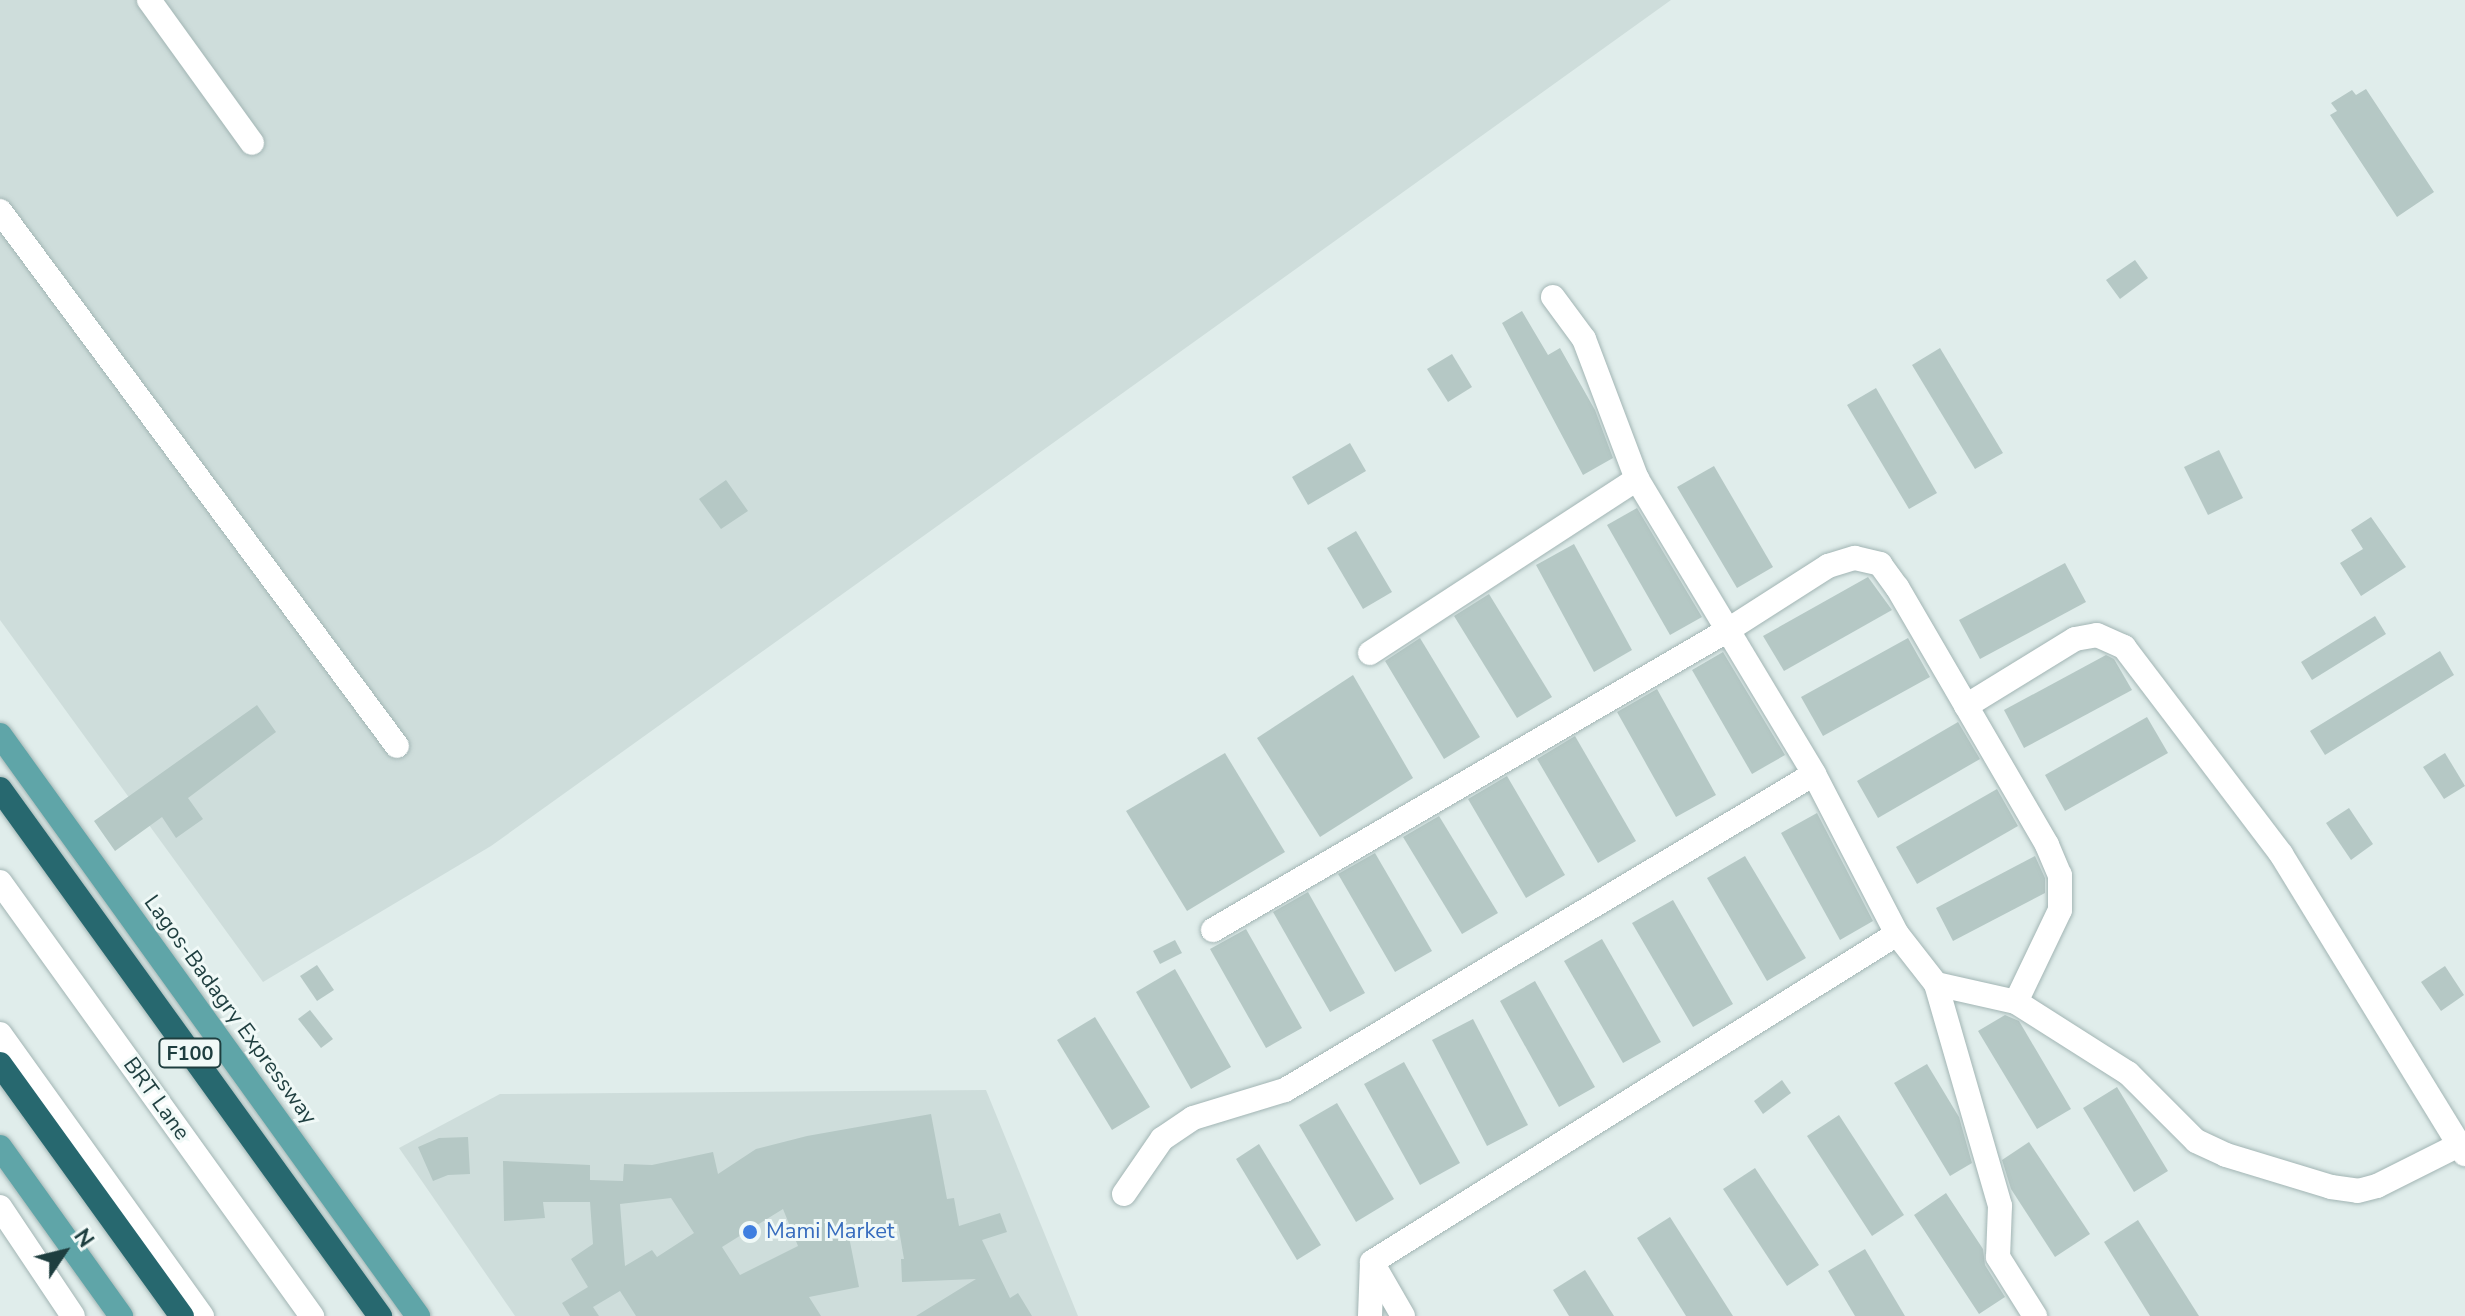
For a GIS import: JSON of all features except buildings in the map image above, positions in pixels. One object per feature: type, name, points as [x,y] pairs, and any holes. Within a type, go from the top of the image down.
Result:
[{"type":"highway","name":"F100","points":[[0,789],[380,1316]]},
{"type":"highway","points":[[0,1064],[182,1316]]},
{"type":"main road","name":"Lagos-Badagry Expressway","points":[[0,735],[418,1316]]},
{"type":"main road","points":[[0,1147],[121,1316]]},
{"type":"street","points":[[149,0],[252,143]]},
{"type":"street","points":[[0,211],[397,746]]},
{"type":"street","points":[[1553,297],[1584,339],[1637,479],[1814,774],[1897,934],[1936,984],[2000,1206],[1998,1257],[2035,1316]]},
{"type":"street","points":[[1370,653],[1637,479]]},
{"type":"street","points":[[1213,930],[1728,630],[1828,566],[1855,558],[1880,564],[2047,845],[2060,875],[2060,910],[2016,1002]]},
{"type":"street","points":[[1936,984],[2016,1002],[2128,1073],[2179,1128],[2226,1155],[2331,1187],[2358,1191],[2377,1186],[2462,1149],[2281,854],[2124,647],[2097,635],[2075,639],[1966,706]]},
{"type":"street","points":[[1124,1194],[1162,1139],[1193,1118],[1285,1090],[1814,774]]},
{"type":"street","name":"BRT Lane","points":[[0,882],[312,1316]]},
{"type":"street","points":[[1372,1262],[1897,934]]},
{"type":"street","points":[[0,1034],[202,1316]]},
{"type":"street","points":[[0,1207],[73,1316]]},
{"type":"street","points":[[1370,1316],[1372,1262]]},
{"type":"street","points":[[1372,1262],[1403,1316]]},
{"type":"shaded area","points":[[0,0],[1671,0],[491,846],[263,982],[0,620]]},
{"type":"shaded area","name":"Mami Market","points":[[986,1090],[1078,1316],[515,1316],[399,1148],[500,1094]]},
{"type":"place","name":"Mami Market","points":[[750,1232]]}]
